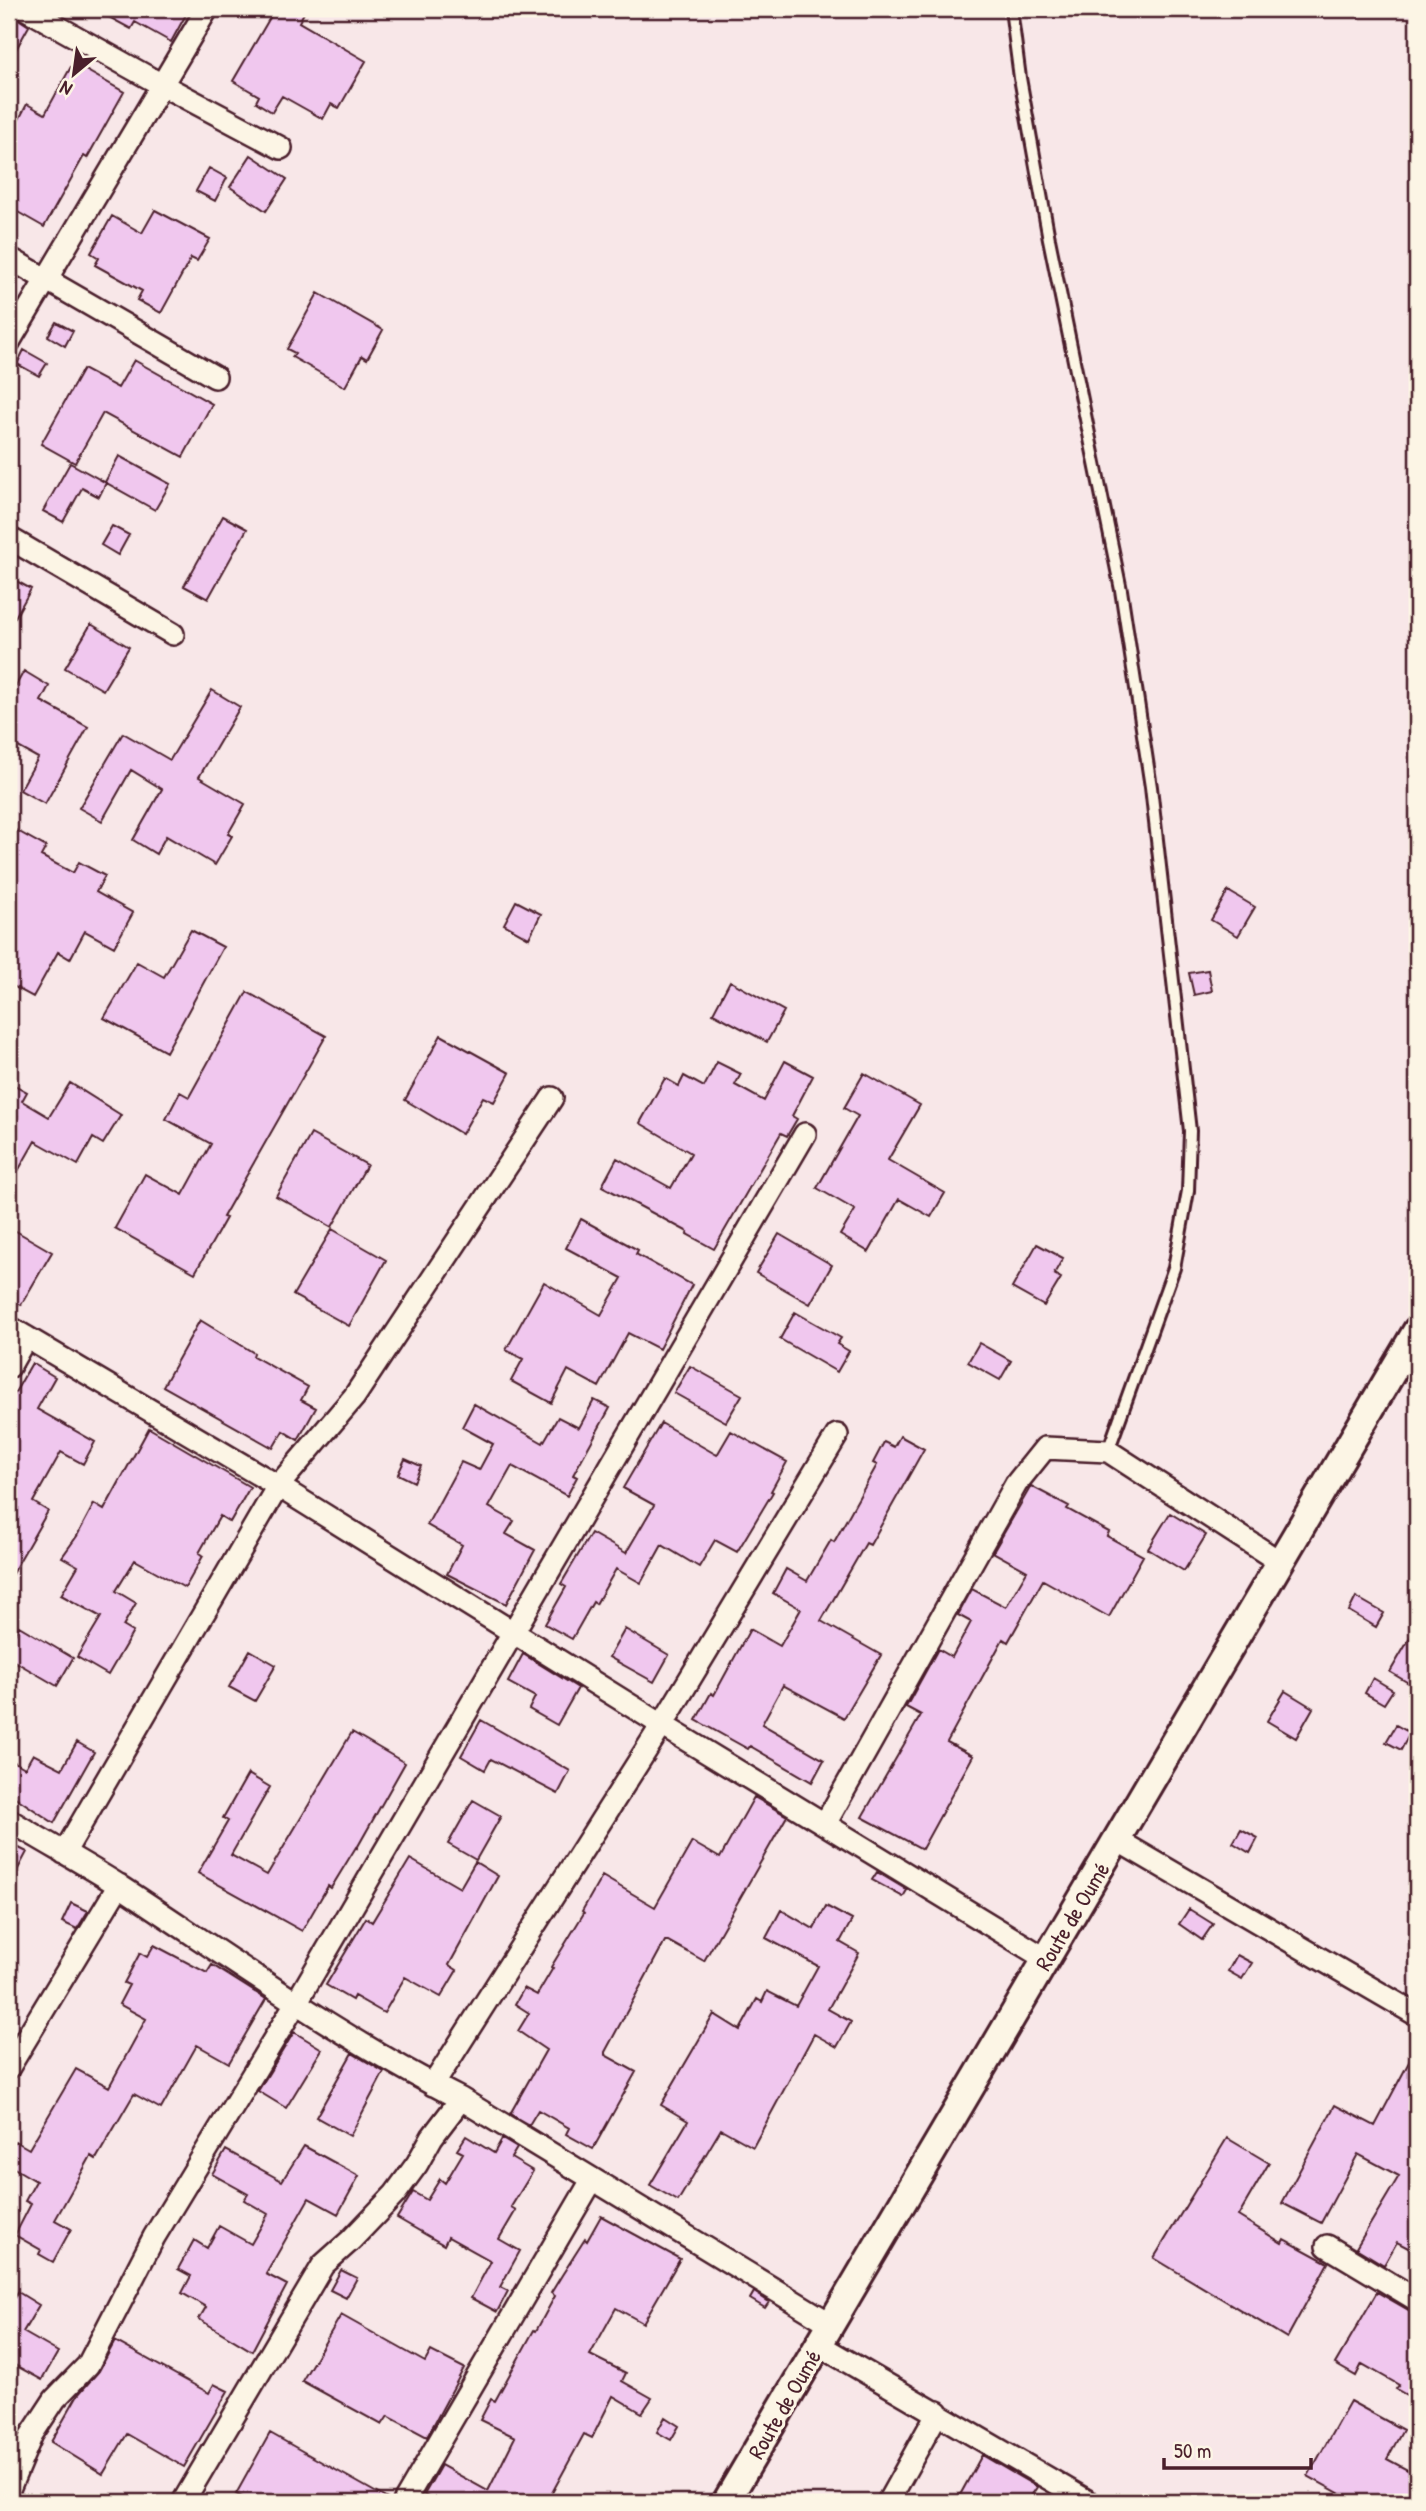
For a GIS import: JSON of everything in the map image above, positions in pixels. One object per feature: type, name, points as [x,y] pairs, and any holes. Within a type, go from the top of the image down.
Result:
[{"type":"street","points":[[26,9],[281,148]]},
{"type":"street","points":[[9,342],[207,9]]},
{"type":"street","points":[[9,258],[215,377]]},
{"type":"street","points":[[9,538],[173,634]]},
{"type":"street","points":[[64,1853],[278,1486],[354,1397],[552,1098]]},
{"type":"street","points":[[9,2489],[32,2434],[55,2399],[88,2365],[154,2236],[516,1632],[806,1134]]},
{"type":"street","name":"Route de Oumé","points":[[726,2502],[1417,1330]]},
{"type":"street","points":[[9,1367],[17,1332],[278,1486],[662,1725],[1046,1959]]},
{"type":"street","points":[[433,2085],[662,1725],[836,1435]]},
{"type":"street","points":[[825,1824],[1016,1484],[1045,1448],[1108,1451],[1280,1562]]},
{"type":"street","points":[[9,1820],[119,1885],[296,2003],[461,2099],[592,2180],[938,2412],[1088,2502]]},
{"type":"street","points":[[1117,1840],[1417,2015]]},
{"type":"street","points":[[9,2067],[119,1885]]},
{"type":"street","points":[[183,2502],[323,2265],[395,2194],[432,2137],[461,2099]]},
{"type":"street","points":[[404,2502],[592,2180]]},
{"type":"street","points":[[1327,2246],[1417,2300]]},
{"type":"street","points":[[888,2502],[938,2412]]},
{"type":"lane","points":[[1011,9],[1020,78],[1049,239],[1125,616],[1151,787],[1190,1131],[1188,1191],[1174,1268],[1108,1451]]},
{"type":"building","points":[[94,9],[189,9],[171,42],[135,22],[131,29]]},
{"type":"building","points":[[275,9],[306,9],[299,22],[366,61],[339,108],[331,104],[323,119],[282,96],[272,112],[256,102],[259,96],[233,81]]},
{"type":"building","points":[[9,13],[29,26],[9,62]]},
{"type":"building","points":[[73,63],[124,92],[44,227],[9,207],[9,123],[15,127],[27,104],[45,114]]},
{"type":"building","points":[[251,155],[287,179],[266,211],[230,187]]},
{"type":"building","points":[[209,168],[227,178],[215,201],[196,191]]},
{"type":"building","points":[[155,210],[210,239],[197,261],[191,258],[161,313],[137,300],[142,291],[95,265],[99,258],[91,253],[112,216],[142,233]]},
{"type":"building","points":[[318,293],[383,330],[367,359],[362,356],[345,387],[292,357],[295,353],[287,349]]},
{"type":"building","points":[[56,322],[73,331],[65,346],[48,336]]},
{"type":"building","points":[[24,350],[47,363],[39,376],[17,364]]},
{"type":"building","points":[[134,360],[212,404],[183,457],[103,413],[75,463],[41,444],[83,369],[118,388]]},
{"type":"building","points":[[119,456],[170,484],[155,510],[105,482]]},
{"type":"building","points":[[70,463],[106,483],[99,497],[82,488],[63,522],[43,511]]},
{"type":"building","points":[[223,516],[247,529],[208,599],[184,586]]},
{"type":"building","points":[[112,526],[129,535],[118,555],[101,545]]},
{"type":"building","points":[[9,577],[31,589],[9,628]]},
{"type":"building","points":[[91,624],[129,647],[103,690],[65,668]]},
{"type":"building","points":[[24,671],[49,686],[41,701],[88,727],[45,804],[20,790],[38,758],[9,742],[9,698]]},
{"type":"building","points":[[212,690],[240,707],[199,777],[245,804],[228,834],[232,836],[215,865],[166,836],[156,854],[133,840],[162,789],[131,770],[102,821],[79,808],[123,733],[170,760]]},
{"type":"building","points":[[14,829],[46,847],[41,856],[73,873],[79,862],[105,876],[96,892],[133,913],[114,947],[85,931],[70,959],[58,952],[33,997],[9,984],[9,838]]},
{"type":"building","points":[[1228,891],[1255,907],[1238,936],[1211,920]]},
{"type":"building","points":[[516,901],[541,914],[529,938],[504,924]]},
{"type":"building","points":[[191,930],[223,947],[166,1052],[104,1018],[137,962],[164,977]]},
{"type":"building","points":[[1208,970],[1212,991],[1194,995],[1189,973]]},
{"type":"building","points":[[730,981],[784,1011],[767,1042],[713,1013]]},
{"type":"building","points":[[247,992],[326,1036],[223,1217],[226,1218],[195,1273],[115,1228],[145,1174],[183,1195],[211,1144],[166,1119],[180,1092],[189,1097]]},
{"type":"building","points":[[441,1035],[510,1073],[494,1102],[483,1097],[462,1134],[405,1100]]},
{"type":"building","points":[[785,1061],[813,1076],[792,1116],[797,1119],[787,1136],[781,1133],[714,1249],[602,1186],[617,1158],[671,1188],[691,1153],[640,1123],[665,1078],[679,1086],[684,1076],[704,1087],[717,1062],[741,1074],[735,1085],[764,1101]]},
{"type":"building","points":[[864,1073],[920,1105],[888,1160],[945,1193],[931,1217],[899,1199],[869,1252],[840,1235],[855,1210],[817,1188],[858,1116],[844,1108]]},
{"type":"building","points":[[9,1082],[27,1092],[22,1101],[49,1117],[70,1083],[121,1115],[103,1144],[93,1138],[78,1165],[35,1141],[9,1187],[9,1129],[17,1116],[14,1115],[9,1124]]},
{"type":"building","points":[[311,1134],[367,1165],[332,1227],[276,1196]]},
{"type":"building","points":[[581,1219],[638,1250],[636,1254],[692,1285],[659,1349],[628,1333],[599,1387],[568,1370],[551,1403],[511,1381],[523,1359],[506,1350],[544,1282],[601,1315],[622,1278],[566,1248]]},
{"type":"building","points":[[9,1227],[52,1252],[21,1305],[9,1298]]},
{"type":"building","points":[[332,1229],[386,1260],[349,1326],[293,1295]]},
{"type":"building","points":[[779,1234],[832,1265],[810,1304],[756,1273]]},
{"type":"building","points":[[1037,1244],[1063,1258],[1054,1274],[1061,1278],[1044,1306],[1012,1288]]},
{"type":"building","points":[[795,1312],[841,1338],[837,1344],[849,1351],[837,1372],[780,1339]]},
{"type":"building","points":[[200,1320],[254,1353],[253,1356],[308,1387],[301,1400],[316,1408],[298,1440],[283,1431],[273,1448],[163,1386]]},
{"type":"building","points":[[979,1343],[1011,1361],[1000,1380],[968,1362]]},
{"type":"building","points":[[32,1363],[55,1377],[37,1409],[95,1442],[83,1464],[61,1452],[33,1502],[48,1511],[9,1579],[9,1403]]},
{"type":"building","points":[[690,1366],[742,1395],[726,1422],[674,1393]]},
{"type":"building","points":[[594,1400],[610,1408],[573,1475],[577,1477],[567,1496],[512,1466],[489,1507],[514,1521],[506,1534],[535,1550],[506,1604],[447,1574],[462,1545],[427,1525],[461,1462],[479,1470],[493,1444],[462,1427],[474,1404],[543,1443],[558,1417],[579,1428]]},
{"type":"building","points":[[661,1423],[717,1455],[731,1431],[787,1462],[771,1491],[773,1492],[737,1552],[715,1540],[699,1567],[662,1545],[641,1583],[616,1569],[572,1639],[545,1624],[566,1587],[561,1584],[591,1533],[626,1553],[654,1505],[623,1488]]},
{"type":"building","points":[[149,1428],[250,1487],[230,1522],[220,1516],[199,1553],[203,1556],[185,1588],[135,1560],[116,1591],[136,1603],[123,1626],[133,1632],[108,1675],[77,1657],[101,1617],[61,1595],[78,1566],[62,1557],[94,1504],[104,1510]]},
{"type":"building","points":[[900,1436],[924,1449],[870,1545],[866,1543],[821,1621],[881,1655],[844,1718],[783,1685],[762,1724],[824,1760],[812,1782],[750,1746],[748,1749],[696,1720],[711,1693],[714,1695],[750,1629],[780,1646],[801,1609],[773,1593],[786,1569],[807,1581],[831,1540],[834,1542],[877,1465],[873,1463],[884,1442],[894,1447]]},
{"type":"building","points":[[405,1459],[421,1466],[414,1482],[398,1474]]},
{"type":"building","points":[[1031,1486],[1069,1506],[1067,1509],[1109,1532],[1107,1536],[1143,1556],[1109,1617],[1043,1580],[1008,1642],[1003,1639],[947,1742],[973,1756],[922,1849],[862,1817],[921,1715],[906,1707],[938,1649],[952,1657],[971,1622],[958,1615],[972,1589],[1006,1607],[1027,1571],[993,1552]]},
{"type":"building","points":[[1170,1513],[1206,1535],[1184,1571],[1148,1549]]},
{"type":"building","points":[[1356,1597],[1384,1613],[1376,1627],[1349,1611]]},
{"type":"building","points":[[19,1626],[73,1658],[57,1686],[9,1658],[9,1644]]},
{"type":"building","points":[[1417,1626],[1417,1688],[1390,1672]]},
{"type":"building","points":[[625,1629],[669,1655],[654,1682],[609,1657]]},
{"type":"building","points":[[250,1650],[276,1665],[255,1701],[229,1687]]},
{"type":"building","points":[[523,1654],[578,1688],[557,1725],[529,1709],[535,1697],[508,1682]]},
{"type":"building","points":[[1373,1678],[1393,1690],[1384,1704],[1365,1693]]},
{"type":"building","points":[[1285,1691],[1313,1708],[1296,1738],[1267,1721]]},
{"type":"building","points":[[481,1720],[570,1771],[558,1794],[491,1759],[485,1770],[461,1756]]},
{"type":"building","points":[[1396,1725],[1410,1733],[1401,1750],[1386,1742]]},
{"type":"building","points":[[352,1732],[405,1763],[357,1848],[331,1888],[328,1886],[302,1931],[198,1873],[228,1821],[223,1818],[248,1774],[270,1787],[231,1855],[267,1875]]},
{"type":"building","points":[[77,1742],[94,1752],[54,1823],[9,1793],[9,1759],[25,1768],[33,1754],[62,1769]]},
{"type":"building","points":[[754,1797],[787,1816],[704,1961],[665,1941],[605,2052],[605,2055],[636,2072],[593,2149],[566,2134],[569,2128],[538,2110],[529,2125],[510,2114],[546,2050],[518,2031],[529,2013],[515,2004],[524,1988],[537,1995],[602,1876],[655,1907],[692,1842],[720,1858]]},
{"type":"building","points":[[473,1800],[501,1816],[476,1860],[448,1844]]},
{"type":"building","points":[[1241,1829],[1258,1838],[1250,1853],[1233,1843]]},
{"type":"building","points":[[9,1843],[27,1852],[9,1886]]},
{"type":"building","points":[[410,1859],[460,1888],[475,1862],[498,1876],[449,1965],[457,1970],[441,1997],[405,1977],[384,2013],[354,1996],[352,2000],[326,1985],[366,1918],[372,1922]]},
{"type":"building","points":[[877,1872],[907,1890],[903,1897],[872,1880]]},
{"type":"building","points":[[71,1903],[88,1911],[77,1929],[62,1922]]},
{"type":"building","points":[[826,1906],[852,1920],[840,1942],[859,1953],[828,2009],[851,2022],[837,2047],[814,2034],[753,2147],[721,2129],[678,2201],[650,2185],[688,2121],[661,2105],[714,2014],[740,2030],[757,1999],[762,2002],[767,1991],[796,2006],[818,1966],[766,1938],[781,1910],[814,1929]]},
{"type":"building","points":[[1189,1909],[1213,1924],[1202,1940],[1179,1924]]},
{"type":"building","points":[[154,1945],[207,1973],[212,1965],[266,1999],[229,2063],[197,2045],[161,2109],[134,2094],[96,2159],[91,2156],[55,2220],[71,2229],[53,2262],[39,2254],[41,2250],[15,2235],[31,2204],[25,2201],[36,2181],[9,2165],[9,2152],[15,2141],[29,2149],[76,2069],[109,2087],[146,2019],[119,2004],[129,1985],[124,1983],[140,1953],[147,1957]]},
{"type":"building","points":[[1237,1955],[1252,1963],[1242,1979],[1228,1971]]},
{"type":"building","points":[[294,2032],[322,2049],[286,2108],[258,2091]]},
{"type":"building","points":[[1417,2047],[1417,2247],[1412,2244],[1410,2249],[1397,2242],[1384,2265],[1356,2248],[1399,2176],[1358,2154],[1321,2223],[1282,2203],[1335,2105],[1375,2126]]},
{"type":"building","points":[[352,2053],[384,2072],[350,2136],[316,2117]]},
{"type":"building","points":[[466,2136],[494,2153],[502,2139],[517,2148],[511,2158],[533,2171],[511,2207],[516,2210],[499,2239],[520,2251],[500,2287],[508,2291],[497,2312],[471,2298],[491,2261],[448,2237],[444,2245],[397,2218],[413,2192],[427,2200],[440,2179],[445,2183],[463,2153],[457,2150]]},
{"type":"building","points":[[1227,2138],[1269,2163],[1238,2216],[1282,2243],[1284,2239],[1328,2263],[1287,2338],[1154,2258]]},
{"type":"building","points":[[304,2146],[359,2176],[338,2214],[309,2198],[266,2274],[287,2285],[252,2351],[199,2319],[206,2307],[182,2293],[191,2276],[178,2269],[194,2240],[207,2248],[219,2226],[251,2244],[268,2214],[244,2200],[248,2194],[212,2174],[226,2150],[282,2181]]},
{"type":"building","points":[[601,2216],[680,2259],[643,2323],[616,2308],[590,2355],[626,2373],[622,2381],[652,2398],[642,2413],[613,2396],[592,2438],[584,2434],[547,2502],[438,2502],[424,2495],[441,2465],[488,2491],[515,2437],[480,2420],[491,2399],[495,2401],[534,2330],[536,2331],[555,2296],[551,2293]]},
{"type":"building","points":[[341,2270],[357,2278],[346,2298],[330,2290]]},
{"type":"building","points":[[18,2292],[39,2305],[23,2332],[58,2352],[42,2380],[9,2362],[9,2307]]},
{"type":"building","points":[[754,2292],[769,2302],[765,2308],[750,2299]]},
{"type":"building","points":[[1377,2292],[1417,2315],[1417,2401],[1396,2389],[1399,2385],[1362,2364],[1356,2376],[1335,2364]]},
{"type":"building","points":[[341,2315],[425,2362],[431,2351],[464,2368],[427,2437],[388,2416],[382,2425],[302,2381]]},
{"type":"building","points":[[115,2341],[209,2393],[214,2384],[228,2391],[184,2467],[127,2434],[103,2474],[51,2442],[77,2396],[99,2371]]},
{"type":"building","points":[[1350,2401],[1403,2430],[1387,2459],[1417,2475],[1417,2502],[1355,2502],[1308,2476]]},
{"type":"building","points":[[665,2417],[679,2426],[671,2440],[657,2432]]},
{"type":"building","points":[[270,2433],[391,2502],[252,2502],[236,2494]]},
{"type":"building","points":[[982,2455],[1037,2487],[1027,2502],[972,2502],[960,2495]]}]
